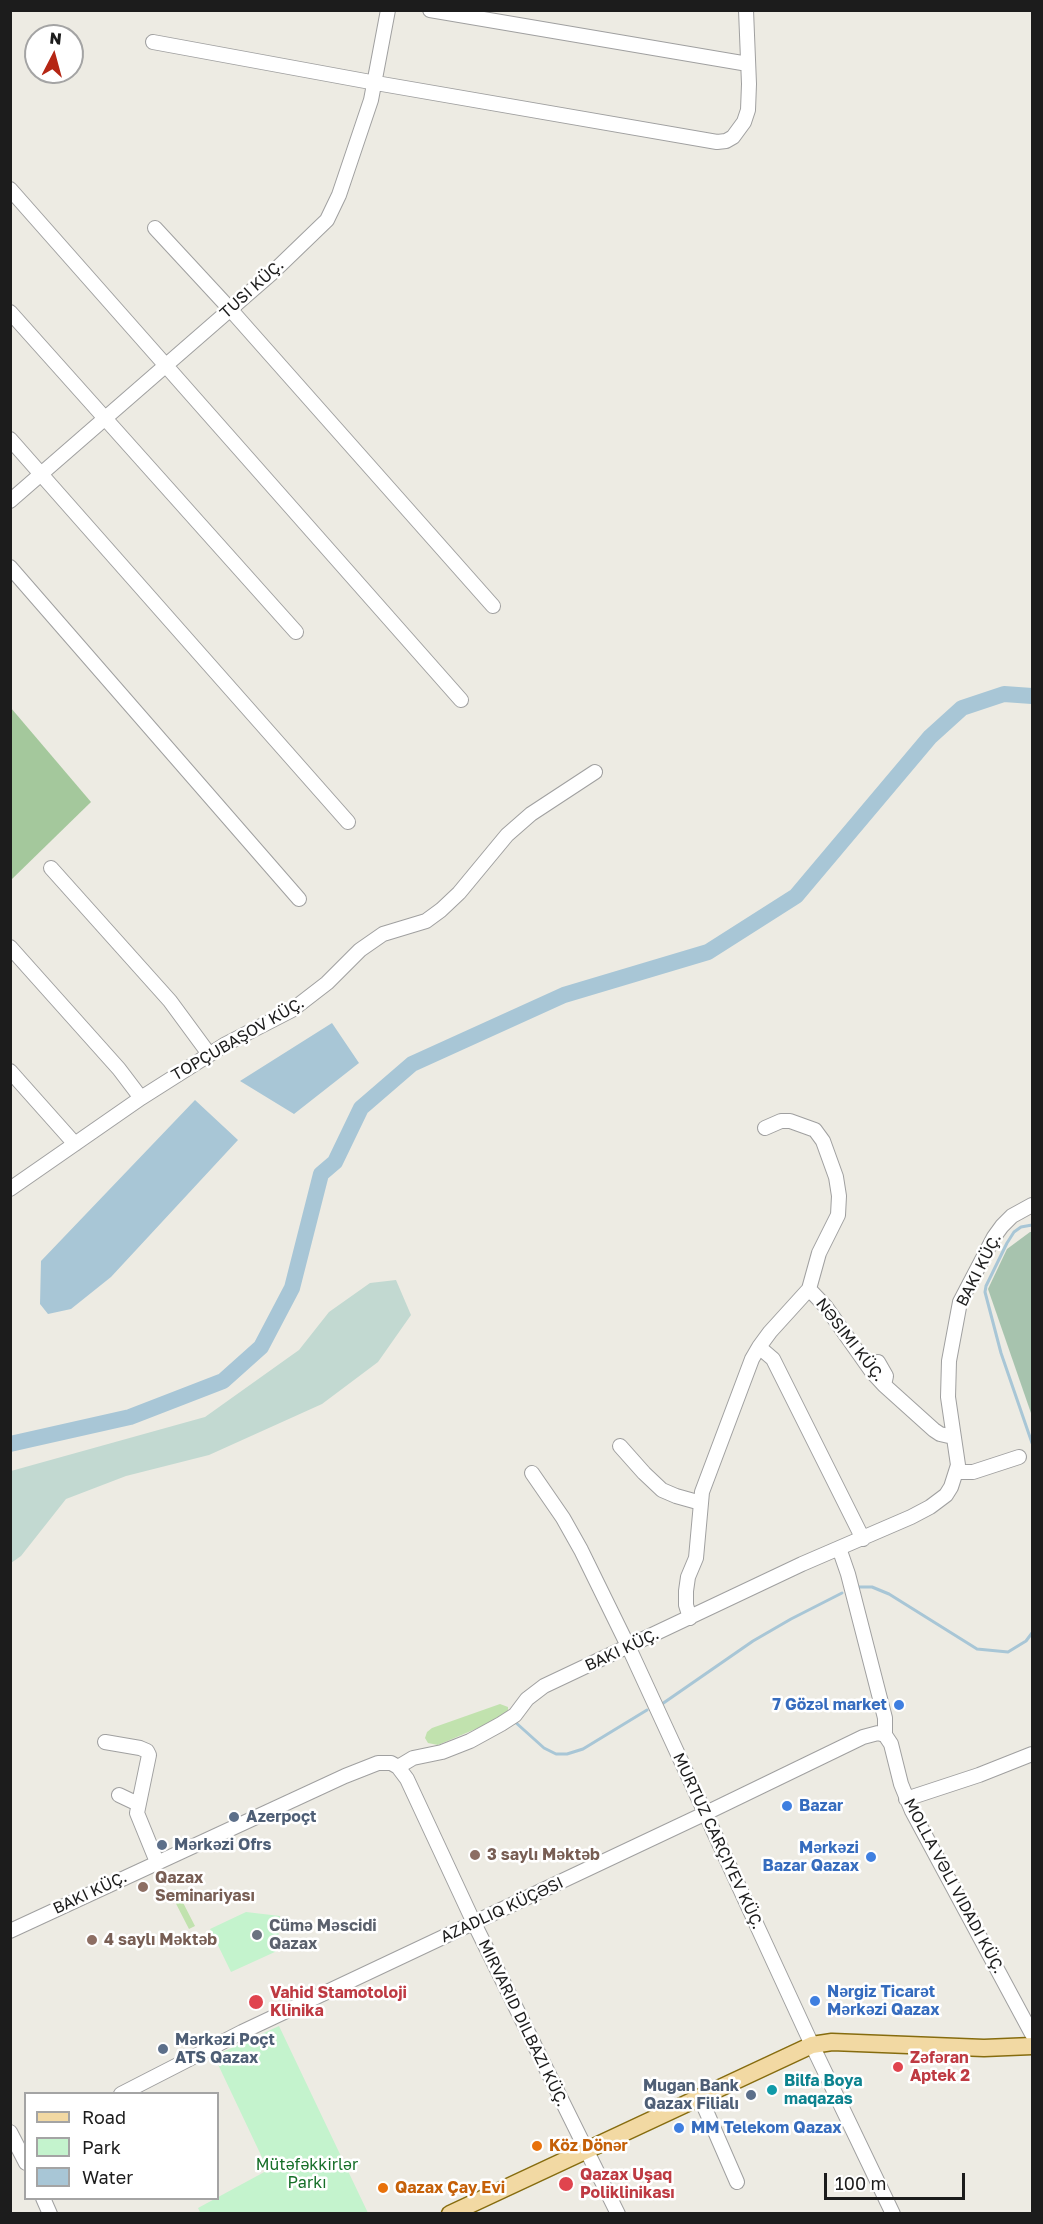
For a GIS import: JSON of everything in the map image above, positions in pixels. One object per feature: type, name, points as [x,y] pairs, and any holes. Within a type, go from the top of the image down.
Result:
[{"type":"main road","points":[[450,2214],[812,2045],[832,2042],[984,2048],[1032,2046]]},
{"type":"street","name":"TUSI KÜÇ.","points":[[10,501],[272,273],[331,214],[376,83],[388,10]]},
{"type":"street","points":[[430,10],[748,64]]},
{"type":"street","points":[[153,42],[717,142],[733,137],[744,122],[748,110],[746,10]]},
{"type":"street","points":[[10,189],[461,700]]},
{"type":"street","points":[[155,228],[230,309],[493,606]]},
{"type":"street","points":[[10,312],[296,632]]},
{"type":"street","points":[[10,438],[348,822]]},
{"type":"street","points":[[10,567],[299,898]]},
{"type":"street","name":"TOPÇUBAŞOV KÜÇ.","points":[[10,1189],[209,1054],[292,1010],[327,983],[360,950],[383,934],[426,921],[459,893],[507,835],[531,814],[595,772]]},
{"type":"street","points":[[51,868],[170,1001],[209,1054]]},
{"type":"street","points":[[10,947],[119,1069],[141,1098]]},
{"type":"street","points":[[10,1071],[75,1144]]},
{"type":"street","points":[[765,1128],[781,1121],[790,1121],[815,1130],[823,1141],[836,1177],[839,1196],[838,1215],[819,1254],[809,1289]]},
{"type":"street","points":[[10,1931],[367,1767],[384,1762],[398,1767],[413,1758],[442,1752],[486,1733],[514,1715],[527,1699],[544,1686],[930,1507],[946,1495],[957,1472],[957,1451],[949,1411],[948,1376],[960,1302],[994,1237],[1012,1216],[1032,1205]]},
{"type":"street","name":"NƏSIMI KÜÇ.","points":[[690,1618],[686,1605],[686,1591],[688,1576],[696,1558],[701,1503],[707,1475],[752,1359],[770,1332],[809,1289],[826,1307],[872,1372],[884,1385],[934,1430],[953,1437]]},
{"type":"street","points":[[759,1347],[773,1359],[863,1539]]},
{"type":"street","points":[[878,1362],[886,1376],[884,1385]]},
{"type":"street","points":[[620,1446],[662,1490],[701,1503]]},
{"type":"street","points":[[957,1472],[973,1472],[1018,1457]]},
{"type":"street","points":[[532,1473],[563,1518],[581,1550],[893,2214]]},
{"type":"street","name":"MOLLA VƏLI VIDADI KÜÇ.","points":[[839,1548],[848,1574],[885,1718],[885,1735],[891,1744],[906,1799],[1032,2034]]},
{"type":"street","points":[[125,2092],[242,2032],[863,1737],[878,1733],[885,1735]]},
{"type":"street","points":[[105,1743],[147,1751],[149,1759],[138,1804],[139,1820],[157,1862]]},
{"type":"street","points":[[906,1799],[979,1775],[1032,1754]]},
{"type":"street","name":"MIRVARID DILBAZI KÜÇ.","points":[[398,1767],[407,1779],[474,1923],[618,2214]]},
{"type":"street","points":[[119,1795],[138,1804]]},
{"type":"street","points":[[700,2097],[737,2182]]},
{"type":"street","points":[[10,2132],[18,2145]]},
{"type":"street","points":[[43,2200],[50,2214]]},
{"type":"green space","points":[[11,708],[91,802],[10,880]]},
{"type":"green space","points":[[1032,1232],[1032,1416],[988,1289],[1007,1249]]},
{"type":"green space","points":[[500,1704],[508,1707],[506,1716],[438,1745],[428,1743],[425,1738],[427,1732],[432,1728]]},
{"type":"green space","points":[[176,1889],[195,1926],[189,1929],[170,1892]]},
{"type":"green space","points":[[246,1912],[280,1916],[277,1951],[231,1972],[210,1929]]},
{"type":"green space","name":"Mütəfəkkirlər Parkı","points":[[279,2026],[368,2213],[201,2214],[198,2208],[213,2200],[219,2200],[219,2197],[268,2170],[214,2056]]},
{"type":"shaded area","points":[[396,1280],[411,1315],[378,1362],[322,1404],[209,1455],[126,1476],[66,1499],[21,1556],[11,1563],[11,1471],[205,1417],[299,1350],[329,1312],[370,1283]]},
{"type":"water","points":[[332,1023],[359,1063],[294,1114],[240,1081]]},
{"type":"water","points":[[195,1100],[238,1140],[111,1277],[71,1309],[48,1314],[40,1304],[41,1261]]},
{"type":"waterway","points":[[10,1444],[130,1417],[223,1381],[261,1347],[292,1288],[321,1174],[335,1162],[361,1108],[412,1064],[564,995],[708,952],[796,896],[930,737],[962,708],[1004,694],[1032,696]]},
{"type":"waterway","points":[[1032,1225],[1021,1227],[1014,1232],[985,1292],[1001,1353],[1032,1443]]},
{"type":"waterway","points":[[859,1587],[872,1587],[889,1594],[977,1649],[1008,1652],[1026,1641],[1032,1633]]},
{"type":"waterway","points":[[662,1704],[753,1641],[842,1593]]},
{"type":"waterway","points":[[514,1721],[544,1748],[556,1754],[567,1754],[583,1749],[647,1710]]},
{"type":"place","name":"7 Gözəl market","points":[[899,1705]]},
{"type":"place","name":"Bazar","points":[[787,1806]]},
{"type":"place","name":"Azerpoçt","points":[[234,1817]]},
{"type":"place","name":"Mərkəzi Ofrs","points":[[162,1845]]},
{"type":"place","name":"3 saylı Məktəb","points":[[475,1855]]},
{"type":"place","name":"Mərkəzi Bazar Qazax","points":[[871,1857]]},
{"type":"place","name":"Qazax Seminariyası","points":[[143,1887]]},
{"type":"place","name":"Cümə Məscidi Qazax","points":[[257,1935]]},
{"type":"place","name":"4 saylı Məktəb","points":[[92,1940]]},
{"type":"place","name":"Nərgiz Ticarət Mərkəzi Qazax","points":[[815,2001]]},
{"type":"place","name":"Vahid Stamotoloji Klinika","points":[[256,2002]]},
{"type":"place","name":"Mərkəzi Poçt ATS Qazax","points":[[163,2049]]},
{"type":"place","name":"Zəfəran Aptek 2","points":[[898,2067]]},
{"type":"place","name":"Bilfa Boya maqazas","points":[[772,2090]]},
{"type":"place","name":"Muğan Bank Qazax Filialı","points":[[751,2095]]},
{"type":"place","name":"MM Telekom Qazax","points":[[679,2128]]},
{"type":"place","name":"Köz Dönər","points":[[537,2146]]},
{"type":"place","name":"Qazax Uşaq Poliklinikası","points":[[566,2184]]},
{"type":"place","name":"Qazax Çay Evi","points":[[383,2188]]}]
